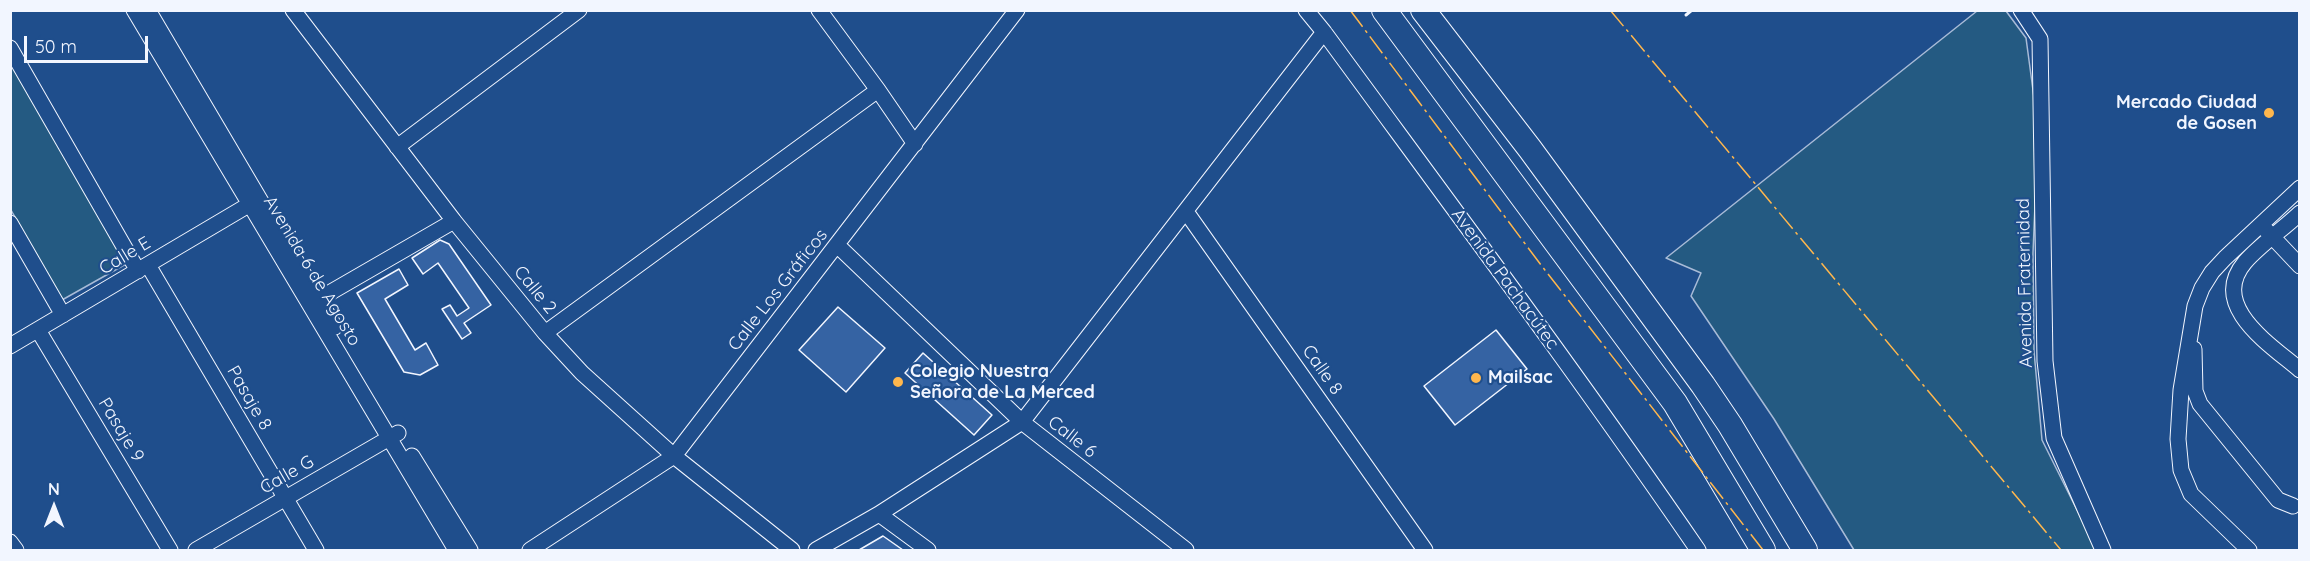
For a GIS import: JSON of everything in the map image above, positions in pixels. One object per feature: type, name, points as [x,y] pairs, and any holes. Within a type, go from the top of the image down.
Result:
[{"type":"main road","points":[[1384,10],[1675,403],[1763,550]]},
{"type":"main road","points":[[1424,10],[1530,149],[1703,385],[1730,425],[1805,550]]},
{"type":"street","name":"Avenida 6 de Agosto","points":[[134,10],[255,202]]},
{"type":"street","name":"Avenida 6 de Agosto","points":[[148,10],[255,202],[393,435],[456,550]]},
{"type":"street","name":"Calle 2","points":[[293,10],[454,221],[544,333],[582,373],[674,456],[792,550]]},
{"type":"street","points":[[397,147],[579,10]]},
{"type":"street","points":[[819,10],[915,144]]},
{"type":"street","name":"Calle Los Gráficos","points":[[530,550],[674,456],[1017,10]]},
{"type":"street","name":"Avenida Pachacútec","points":[[1306,10],[1626,446],[1698,550]]},
{"type":"street","name":"Avenida Fraternidad","points":[[2020,10],[2040,39],[2045,361],[2054,438],[2103,550]]},
{"type":"street","points":[[816,550],[879,514],[1022,422],[1187,213],[1324,33]]},
{"type":"street","name":"Pasaje 8","points":[[10,48],[316,550]]},
{"type":"street","points":[[544,333],[878,90]]},
{"type":"street","points":[[2300,188],[2244,264],[2235,281],[2234,303],[2248,326],[2300,370]]},
{"type":"street","name":"Calle E","points":[[10,346],[255,202]]},
{"type":"street","name":"Calle 8","points":[[1187,213],[1425,550]]},
{"type":"street","points":[[2249,550],[2190,494],[2181,470],[2178,439],[2181,390],[2194,306],[2212,272],[2267,231],[2300,213]]},
{"type":"street","points":[[314,302],[454,221]]},
{"type":"street","points":[[10,222],[63,315]]},
{"type":"street","points":[[2267,231],[2300,266]]},
{"type":"street","name":"Calle 6","points":[[837,245],[1022,422],[1186,550]]},
{"type":"street","points":[[2192,328],[2195,391],[2200,404],[2278,500],[2293,506]]},
{"type":"street","name":"Pasaje 9","points":[[38,330],[170,550]]},
{"type":"street","name":"Avenida 6 de Agosto","points":[[393,435],[470,550]]},
{"type":"street","name":"Calle G","points":[[196,550],[393,435]]},
{"type":"street","points":[[879,514],[928,550]]},
{"type":"street","points":[[10,542],[16,550]]},
{"type":"shaded area","points":[[1977,11],[2006,11],[2026,38],[2035,105],[2034,351],[2042,440],[2097,550],[1854,550],[1774,419],[1691,296],[1701,273],[1666,258]]},
{"type":"shaded area","points":[[11,59],[126,264],[62,300],[11,210]]},
{"type":"building","points":[[440,240],[449,244],[491,305],[464,323],[471,333],[462,339],[442,309],[450,305],[457,316],[469,308],[438,263],[423,274],[412,258]]},
{"type":"building","points":[[399,269],[408,285],[385,299],[415,350],[426,343],[438,365],[420,375],[404,372],[357,293]]},
{"type":"building","points":[[838,307],[885,348],[846,392],[799,350]]},
{"type":"building","name":"Mailsac","points":[[1496,330],[1527,369],[1455,425],[1424,386]]},
{"type":"building","points":[[923,353],[992,415],[974,435],[905,373]]},
{"type":"building","points":[[883,536],[903,550],[859,550]]},
{"type":"wall","points":[[1686,15],[1692,10]]},
{"type":"power","points":[[1350,10],[1541,265],[1763,550]]},
{"type":"power","points":[[1610,10],[2061,550]]},
{"type":"place","name":"Mercado Ciudad de Gosen","points":[[2269,113]]},
{"type":"place","name":"Mailsac","points":[[1476,378]]},
{"type":"place","name":"Colegio Nuestra Señora de La Merced","points":[[898,382]]}]
